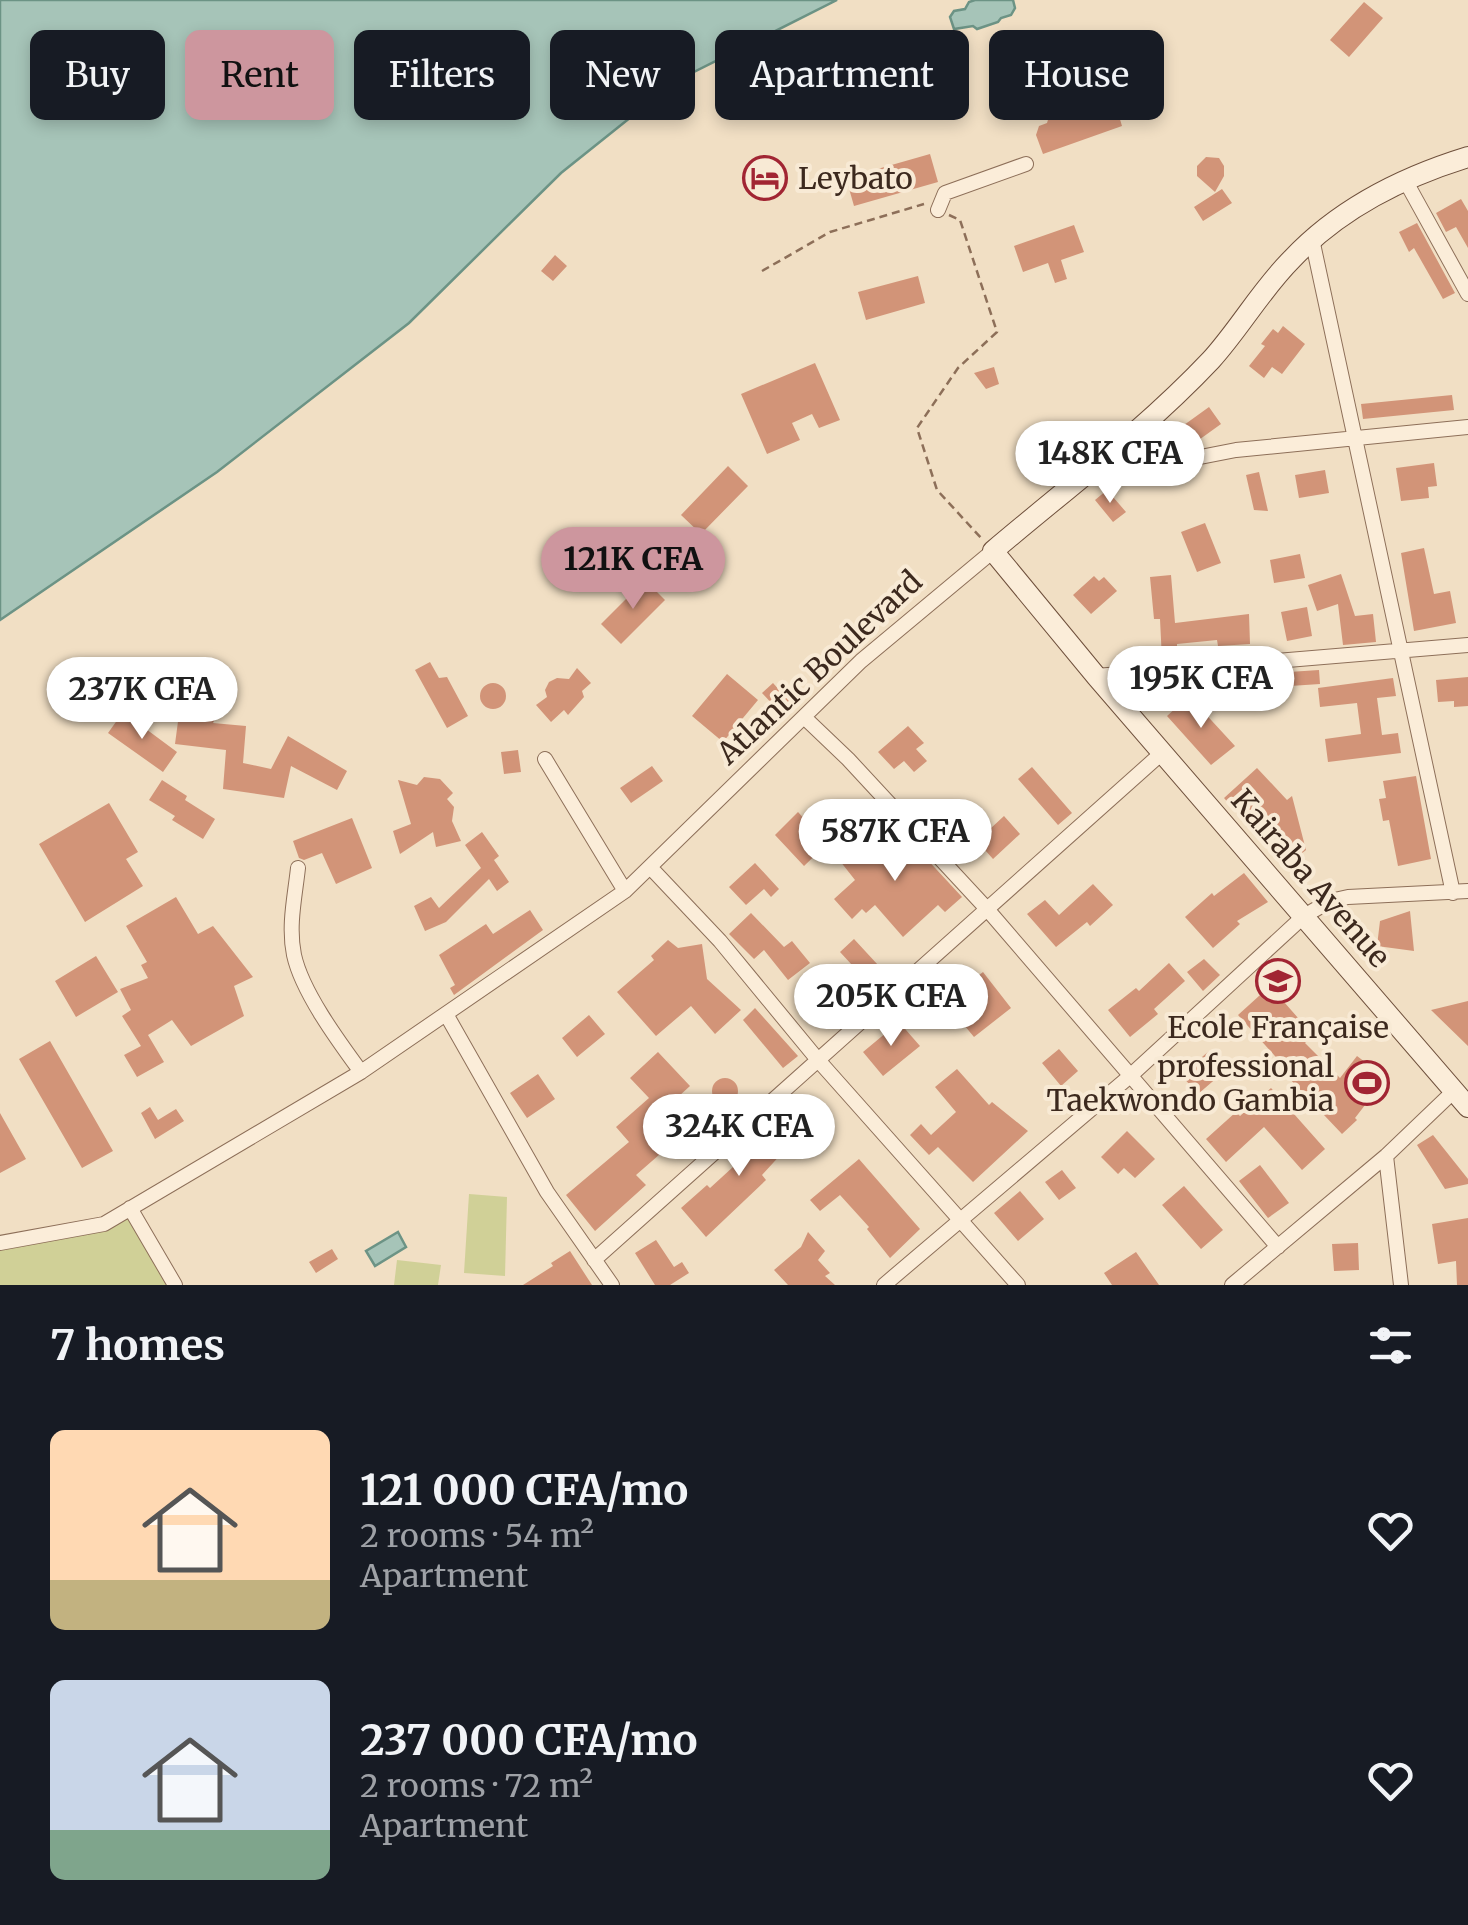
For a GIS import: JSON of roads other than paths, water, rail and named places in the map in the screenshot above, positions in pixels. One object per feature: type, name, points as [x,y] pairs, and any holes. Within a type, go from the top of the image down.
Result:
[{"type":"street","name":"Atlantic Boulevard","points":[[0,1243],[104,1224],[361,1072],[625,891],[861,661],[1146,421],[1211,359],[1279,273],[1312,239],[1405,180],[1468,157]]},
{"type":"street","points":[[938,210],[945,193],[1026,164]]},
{"type":"street","points":[[1405,180],[1468,294]]},
{"type":"street","points":[[884,1285],[1129,1076],[1304,916],[1330,900],[1460,892],[1400,651],[1312,239]]},
{"type":"street","points":[[1146,421],[1190,459],[1236,450],[1468,427]]},
{"type":"street","name":"Kairaba Avenue","points":[[993,551],[1096,676],[1462,1099]]},
{"type":"street","points":[[1096,676],[1468,645]]},
{"type":"street","points":[[805,718],[988,909],[1278,1246]]},
{"type":"street","points":[[594,1260],[1163,752]]},
{"type":"street","points":[[545,759],[625,891]]},
{"type":"street","points":[[650,866],[1018,1285]]},
{"type":"street","points":[[298,868],[292,917],[294,957],[327,1027],[361,1072]]},
{"type":"street","points":[[446,1014],[547,1192],[612,1285]]},
{"type":"street","points":[[1232,1285],[1386,1156],[1462,1099]]},
{"type":"street","points":[[1386,1156],[1401,1285]]},
{"type":"street","points":[[130,1208],[175,1285]]},
{"type":"place","name":"Leybato","points":[[765,178]]},
{"type":"place","name":"Ecole Française","points":[[1278,981]]},
{"type":"place","name":"professional Taekwondo Gambia","points":[[1367,1083]]}]
